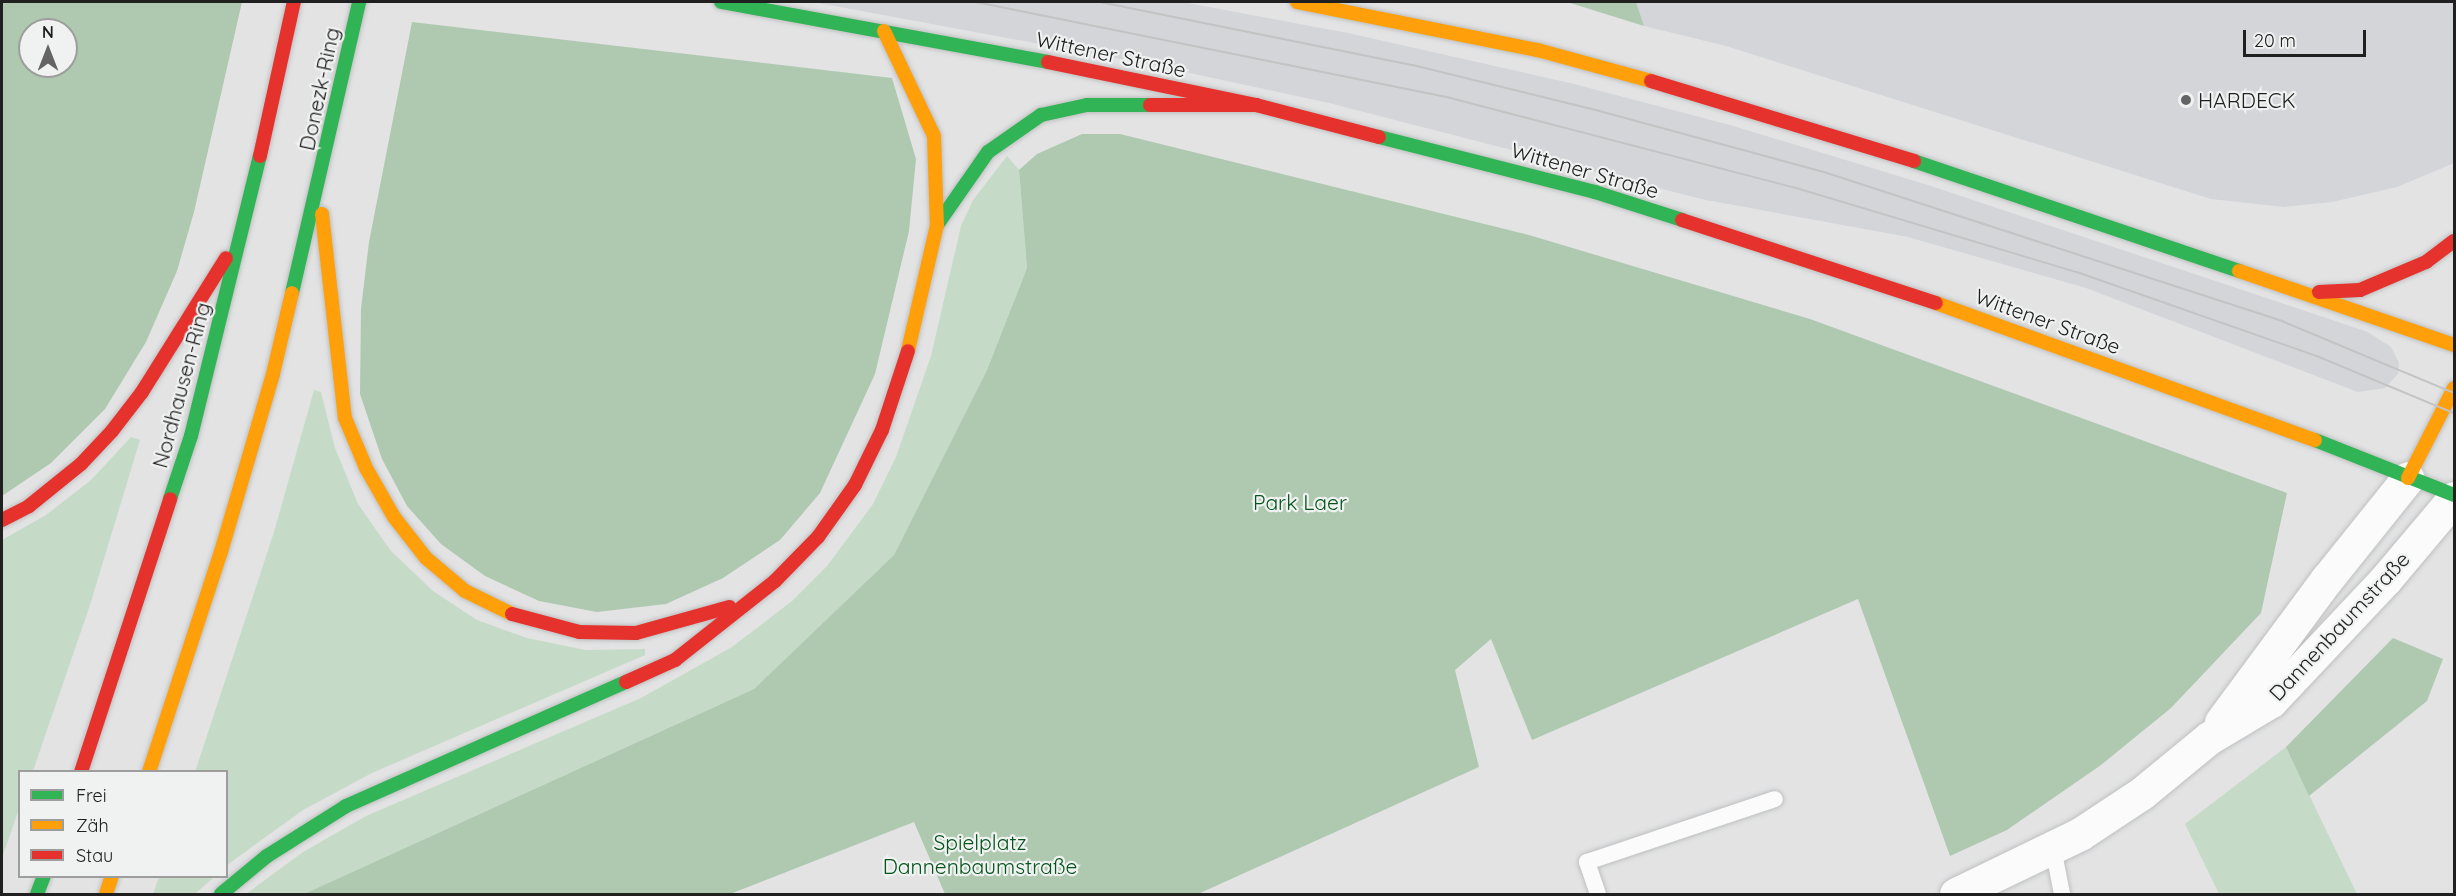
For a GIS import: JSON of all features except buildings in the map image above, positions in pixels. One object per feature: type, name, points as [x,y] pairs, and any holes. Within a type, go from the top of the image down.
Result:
[{"type":"main road","name":"Nordhausen-Ring","points":[[81,770],[191,436],[242,231],[294,2]]},
{"type":"main road","name":"Donezk-Ring","points":[[320,185],[359,2]]},
{"type":"main road","name":"Wittener Straße","points":[[721,2],[884,31],[1256,105],[1595,192],[1804,258],[2132,373],[2454,497]]},
{"type":"main road","points":[[1298,2],[1538,50],[1707,96],[1874,147],[2308,293],[2454,345]]},
{"type":"main road","points":[[221,894],[267,856],[346,806],[675,660],[795,562],[855,485],[898,387],[937,225],[934,136],[884,31]]},
{"type":"main road","points":[[937,225],[988,152],[1041,115],[1087,105],[1256,105]]},
{"type":"main road","points":[[320,185],[345,418],[383,497],[426,558],[465,591],[498,610],[579,632],[636,633],[746,602]]},
{"type":"main road","points":[[149,770],[221,552],[276,363],[320,185]]},
{"type":"main road","points":[[2,520],[29,506],[81,464],[112,431],[142,392],[242,231]]},
{"type":"main road","points":[[2308,293],[2361,290],[2426,262],[2454,241]]},
{"type":"main road","points":[[2408,478],[2454,388]]},
{"type":"main road","points":[[37,894],[43,878]]},
{"type":"main road","points":[[106,894],[111,878]]},
{"type":"street","name":"Dannenbaumstraße","points":[[2209,738],[2327,579],[2408,478]]},
{"type":"street","name":"Dannenbaumstraße","points":[[1956,894],[2053,848],[2142,793],[2209,738],[2271,701],[2385,580],[2454,497]]},
{"type":"lane","points":[[1598,894],[1587,862],[1775,799]]},
{"type":"lane","points":[[2053,848],[2062,894]]},
{"type":"shaded area","points":[[813,2],[1182,2],[1348,33],[1570,83],[1730,125],[1928,185],[2368,332],[2391,347],[2399,363],[2398,374],[2385,388],[2358,392],[2086,288],[1908,237],[1701,199],[1329,103],[1153,65]]},
{"type":"shaded area","name":"HARDECK","points":[[1636,2],[2454,2],[2454,163],[2397,187],[2332,202],[2284,207],[2211,199],[1726,46],[1644,26]]},
{"type":"green space","points":[[2,2],[242,2],[194,212],[177,271],[146,342],[105,409],[51,463],[2,496]]},
{"type":"green space","points":[[1567,2],[1636,2],[1644,26]]},
{"type":"green space","points":[[412,22],[892,78],[916,159],[909,231],[875,374],[820,493],[780,540],[723,578],[666,604],[597,612],[539,601],[485,576],[441,544],[407,506],[382,459],[360,394],[361,309],[369,242]]},
{"type":"green space","name":"Park Laer","points":[[1082,134],[1120,134],[1529,235],[1810,319],[2287,493],[2261,613],[2171,708],[2101,765],[2007,830],[1950,856],[1858,599],[1532,740],[1491,639],[1455,670],[1479,767],[1198,894],[945,894],[914,822],[730,894],[304,894],[754,689],[894,555],[987,370],[1027,268],[1019,170],[1037,154]]},
{"type":"green space","points":[[1007,156],[1019,170],[1027,268],[987,370],[894,555],[754,689],[304,894],[246,894],[303,852],[366,816],[641,698],[732,647],[792,601],[827,566],[873,504],[896,457],[931,356],[961,226],[973,200]]},
{"type":"green space","points":[[314,390],[321,392],[335,448],[358,504],[391,551],[433,591],[477,620],[527,638],[585,650],[645,649],[645,655],[372,773],[303,810],[228,864],[228,770],[196,770],[274,532]]},
{"type":"green space","points":[[131,437],[140,440],[90,605],[33,770],[18,770],[18,812],[2,858],[2,540],[46,515],[91,480]]},
{"type":"green space","points":[[2393,638],[2443,659],[2427,701],[2309,796],[2286,747]]},
{"type":"green space","points":[[2286,747],[2357,894],[2219,894],[2185,824]]},
{"type":"green space","points":[[158,878],[213,878],[195,894],[153,894]]},
{"type":"tram line","points":[[976,2],[1443,96],[1793,187],[2077,272],[2317,356],[2454,413]]},
{"type":"tram line","points":[[1100,2],[1413,65],[1596,110],[1821,171],[2282,321],[2454,393]]},
{"type":"traffic: fast","points":[[292,293],[359,2]]},
{"type":"traffic: fast","points":[[721,2],[1048,62]]},
{"type":"traffic: fast","points":[[937,225],[988,152],[1041,115],[1087,105],[1150,105]]},
{"type":"traffic: fast","points":[[1379,137],[1595,192],[1682,220]]},
{"type":"traffic: fast","points":[[170,499],[191,436],[260,156]]},
{"type":"traffic: fast","points":[[1914,161],[2239,271]]},
{"type":"traffic: fast","points":[[2315,440],[2454,495]]},
{"type":"traffic: fast","points":[[221,894],[267,856],[346,806],[626,682]]},
{"type":"traffic: fast","points":[[37,894],[43,878]]},
{"type":"traffic: slow","points":[[1297,2],[1538,50],[1651,81]]},
{"type":"traffic: slow","points":[[884,31],[934,136],[937,225],[908,351]]},
{"type":"traffic: slow","points":[[322,214],[345,418],[366,468],[394,517],[426,558],[465,591],[512,614]]},
{"type":"traffic: slow","points":[[2239,271],[2454,345]]},
{"type":"traffic: slow","points":[[150,770],[221,552],[273,374],[292,293]]},
{"type":"traffic: slow","points":[[1936,303],[2315,440]]},
{"type":"traffic: slow","points":[[2408,478],[2454,388]]},
{"type":"traffic: slow","points":[[106,894],[111,878]]},
{"type":"traffic: jam","points":[[260,156],[294,2]]},
{"type":"traffic: jam","points":[[1048,62],[1256,105],[1379,137]]},
{"type":"traffic: jam","points":[[1651,81],[1914,161]]},
{"type":"traffic: jam","points":[[1150,105],[1256,105]]},
{"type":"traffic: jam","points":[[1682,220],[1936,303]]},
{"type":"traffic: jam","points":[[2319,292],[2360,290],[2426,262],[2454,241]]},
{"type":"traffic: jam","points":[[2,520],[29,506],[81,464],[112,431],[142,392],[226,258]]},
{"type":"traffic: jam","points":[[626,682],[675,660],[775,581],[818,537],[855,485],[882,430],[908,351]]},
{"type":"traffic: jam","points":[[82,770],[170,499]]},
{"type":"traffic: jam","points":[[512,614],[579,632],[636,633],[729,607]]},
{"type":"place","name":"HARDECK","points":[[2186,100]]},
{"type":"park label","name":"Spielplatz Dannenbaumstraße","points":[[980,854]]}]
